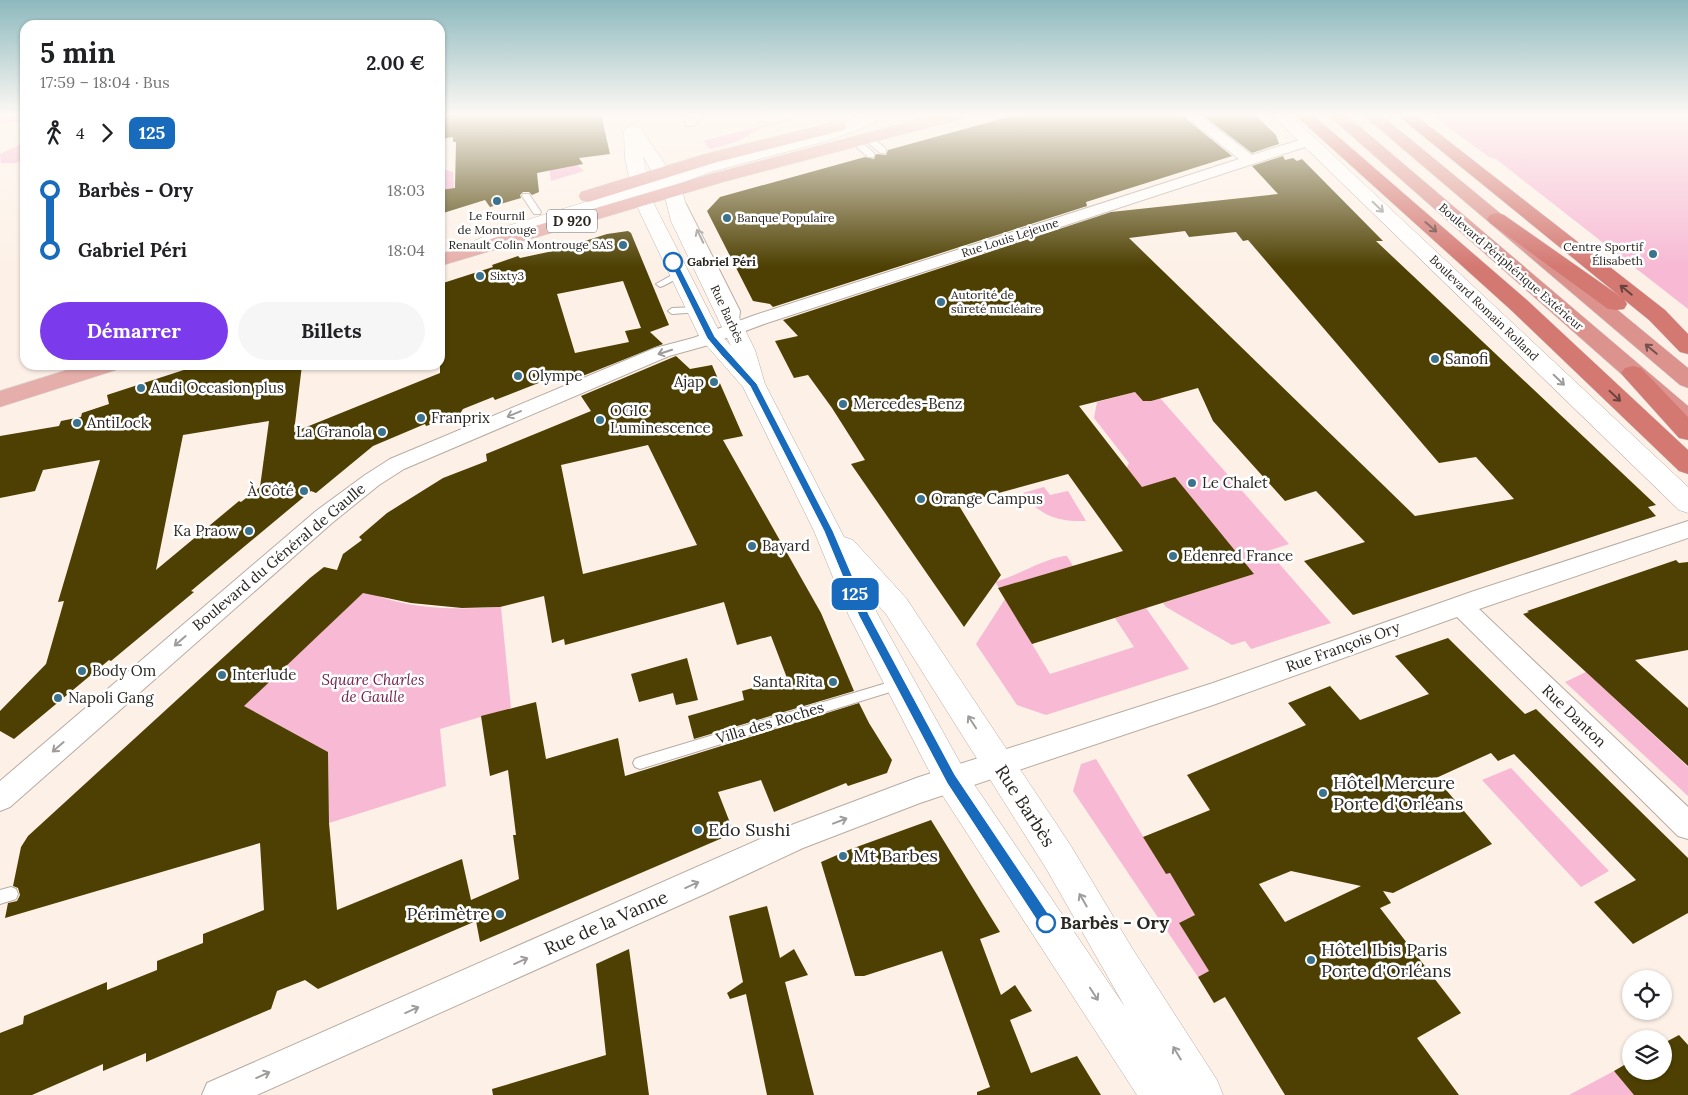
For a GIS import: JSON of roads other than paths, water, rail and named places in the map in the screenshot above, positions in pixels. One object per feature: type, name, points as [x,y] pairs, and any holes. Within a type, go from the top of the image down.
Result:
[{"type":"highway","points":[[1360,165],[1520,306],[1688,466]]},
{"type":"highway","name":"Boulevard Périphérique Extérieur","points":[[1394,165],[1688,419]]},
{"type":"highway","points":[[1432,165],[1688,380]]},
{"type":"highway","points":[[1468,165],[1657,315],[1688,347]]},
{"type":"highway","points":[[1497,219],[1688,356]]},
{"type":"highway","points":[[1633,373],[1688,432]]},
{"type":"main road","name":"Rue Barbès","points":[[636,165],[641,190],[711,338],[724,355],[753,384]]},
{"type":"main road","points":[[658,165],[668,181]]},
{"type":"main road","name":"D 920","points":[[668,181],[698,165]]},
{"type":"main road","name":"D 920","points":[[445,258],[668,181],[755,165]]},
{"type":"main road","name":"Boulevard Romain Rolland","points":[[1334,165],[1688,503]]},
{"type":"main road","name":"Rue Barbès","points":[[668,181],[681,221],[744,350],[753,384],[828,531],[864,616],[951,779],[1161,1095]]},
{"type":"main road","name":"D 920","points":[[445,242],[532,204],[641,190]]},
{"type":"main road","points":[[0,384],[44,370]]},
{"type":"main road","points":[[0,399],[92,370]]},
{"type":"main road","name":"Rue Barbès","points":[[828,531],[896,606],[1059,858],[1202,1095]]},
{"type":"street","name":"Rue Louis Lejeune","points":[[711,338],[1234,165]]},
{"type":"street","name":"Boulevard du Général de Gaulle","points":[[0,798],[256,574],[372,480],[397,464],[427,450],[662,352],[711,338]]},
{"type":"street","name":"Rue François Ory","points":[[998,763],[1195,700],[1461,606],[1688,529]]},
{"type":"street","name":"Rue Danton","points":[[1461,606],[1688,826]]},
{"type":"street","name":"Rue de la Vanne","points":[[219,1095],[697,883],[794,838],[998,763]]},
{"type":"lane","points":[[660,284],[680,274]]},
{"type":"lane","points":[[672,311],[697,310]]},
{"type":"lane","name":"Villa des Roches","points":[[640,763],[900,684]]},
{"type":"place","name":"Le Fournil de Montrouge","points":[[497,201]]},
{"type":"place","name":"Banque Populaire","points":[[727,218]]},
{"type":"place","name":"Renault Colin Montrouge SAS","points":[[623,245]]},
{"type":"place","name":"Centre Sportif Élisabeth","points":[[1653,254]]},
{"type":"place","name":"Gabriel Péri","points":[[673,262]]},
{"type":"place","name":"Sixty3","points":[[480,276]]},
{"type":"place","name":"Autorité de sûreté nucléaire","points":[[941,302]]},
{"type":"place","name":"Sanofi","points":[[1435,359]]},
{"type":"place","name":"Olympe","points":[[518,376]]},
{"type":"place","name":"Ajap","points":[[714,382]]},
{"type":"place","name":"Audi Occasion plus","points":[[141,388]]},
{"type":"place","name":"Mercedes-Benz","points":[[843,404]]},
{"type":"place","name":"Franprix","points":[[421,418]]},
{"type":"place","name":"OGIC Luminescence","points":[[600,420]]},
{"type":"place","name":"AntiLock","points":[[77,423]]},
{"type":"place","name":"La Granola","points":[[382,432]]},
{"type":"place","name":"Le Chalet","points":[[1192,483]]},
{"type":"place","name":"À Côté","points":[[304,491]]},
{"type":"place","name":"Orange Campus","points":[[921,499]]},
{"type":"place","name":"Ka Praow","points":[[249,531]]},
{"type":"place","name":"Bayard","points":[[752,546]]},
{"type":"place","name":"Edenred France","points":[[1173,556]]},
{"type":"place","name":"Body Om","points":[[82,671]]},
{"type":"place","name":"Interlude","points":[[222,675]]},
{"type":"place","name":"Santa Rita","points":[[833,682]]},
{"type":"place","name":"Napoli Gang","points":[[58,698]]},
{"type":"place","name":"Hôtel Mercure Porte d'Orléans","points":[[1323,793]]},
{"type":"place","name":"Edo Sushi","points":[[698,830]]},
{"type":"place","name":"Mt Barbes","points":[[843,856]]},
{"type":"place","name":"Périmètre","points":[[500,914]]},
{"type":"place","name":"Barbès - Ory","points":[[1046,923]]},
{"type":"place","name":"Hôtel Ibis Paris Porte d'Orléans","points":[[1311,960]]},
{"type":"park label","name":"Square Charles de Gaulle","points":[[373,688]]}]
